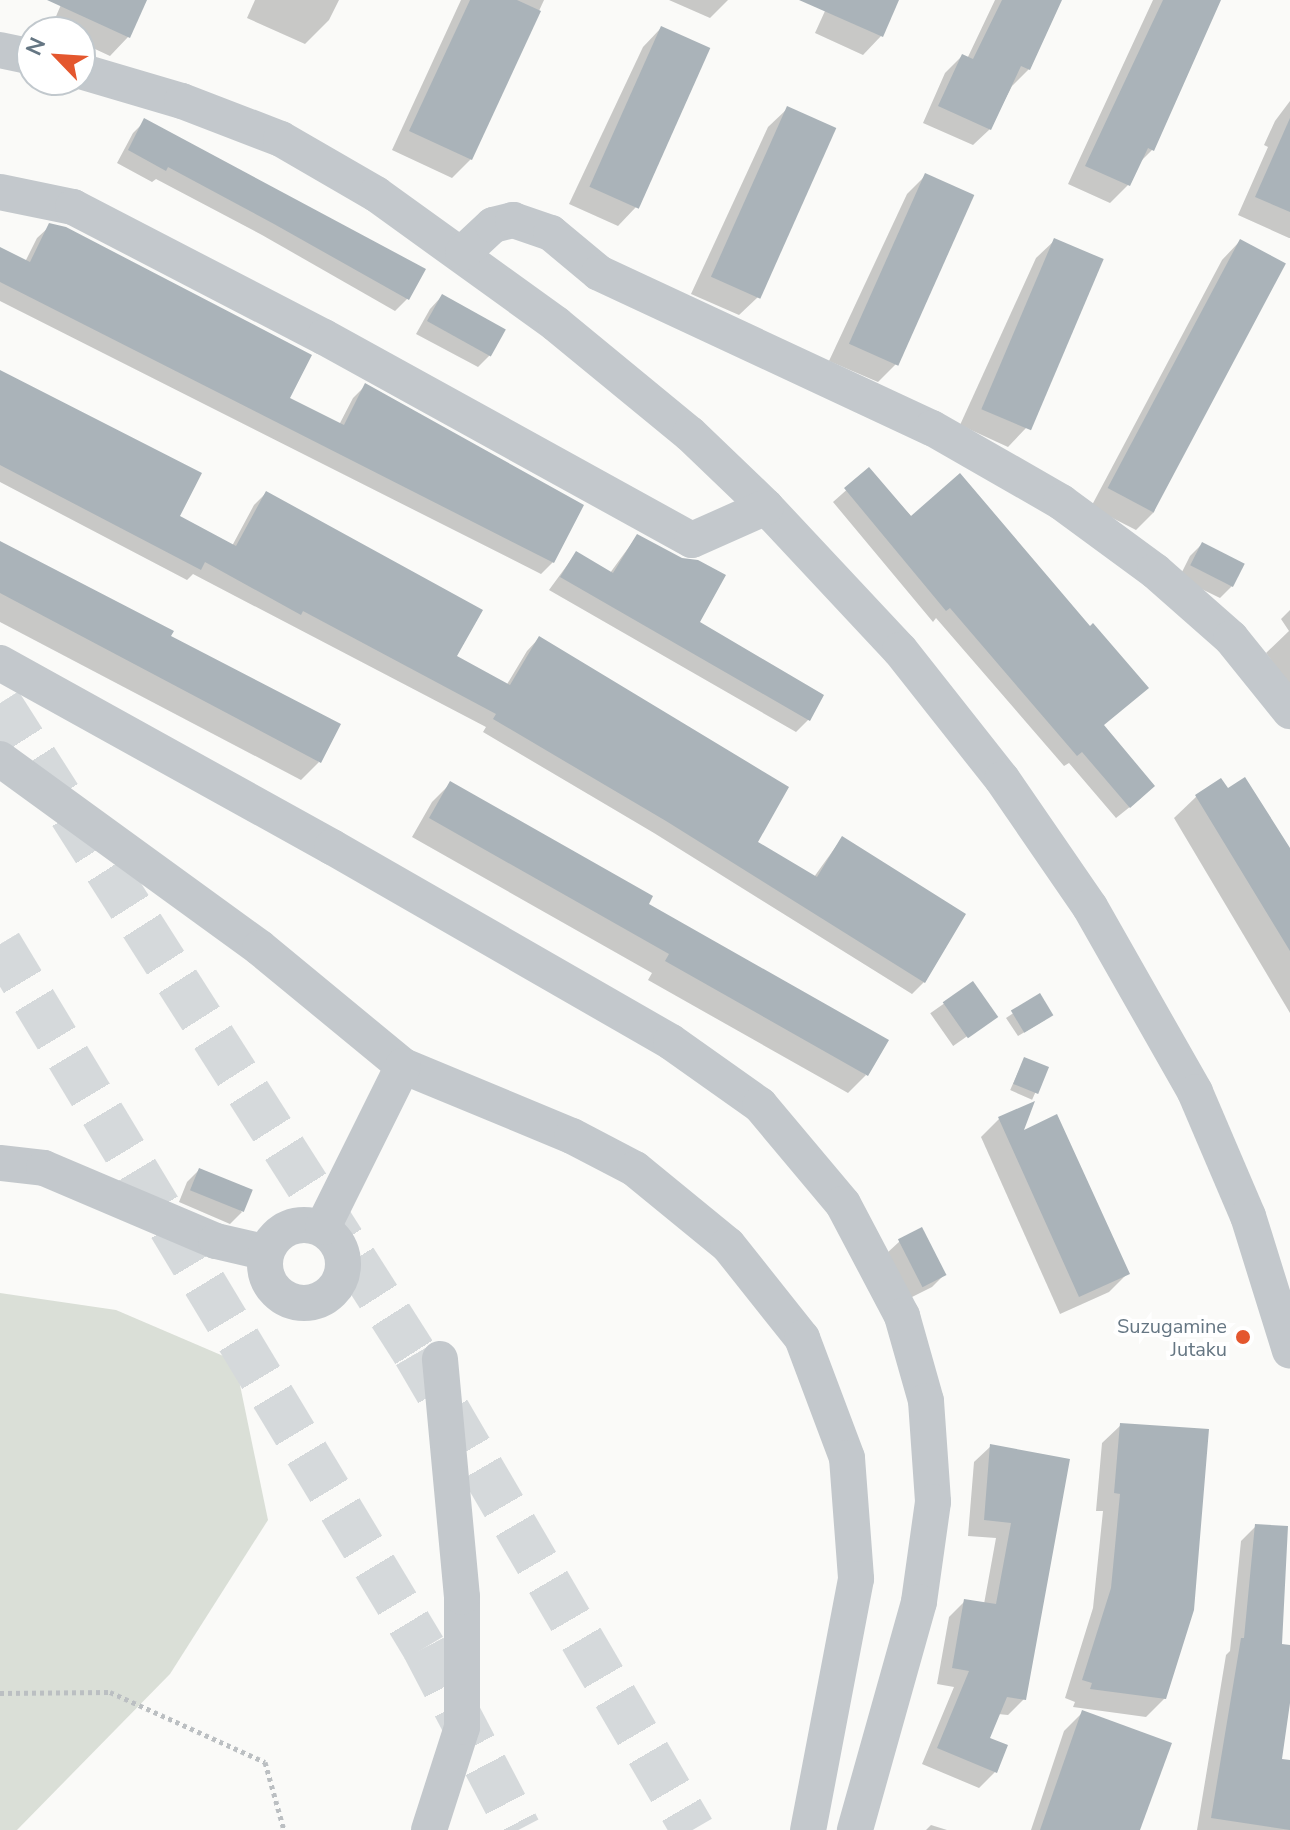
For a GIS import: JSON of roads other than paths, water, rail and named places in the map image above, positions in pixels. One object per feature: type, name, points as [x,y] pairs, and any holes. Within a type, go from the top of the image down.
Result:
[{"type":"street","points":[[96,76],[182,101],[281,139],[376,194],[463,253],[690,434],[766,507],[900,650],[1002,779],[1090,907],[1195,1092],[1248,1216],[1290,1351]]},
{"type":"street","points":[[0,192],[73,207],[324,337],[692,540],[766,507]]},
{"type":"street","points":[[463,253],[493,225],[513,220],[551,233],[599,273],[932,428],[1061,502],[1155,571],[1231,638],[1290,711]]},
{"type":"street","points":[[0,663],[332,847],[671,1042],[760,1105],[843,1204],[902,1316],[926,1401],[933,1502],[919,1602],[855,1830]]},
{"type":"street","points":[[0,759],[260,948],[403,1066],[572,1136],[635,1169],[728,1245],[802,1338],[847,1458],[856,1579],[808,1830]]},
{"type":"street","points":[[323,1227],[403,1066]]},
{"type":"street","points":[[0,1163],[44,1168],[216,1241],[264,1252]]},
{"type":"street","points":[[288,1225],[323,1227],[341,1248],[344,1273],[322,1301],[291,1303],[266,1280],[264,1252],[288,1225]]},
{"type":"street","points":[[429,1830],[462,1727],[462,1597],[440,1359]]},
{"type":"tunnel","points":[[0,703],[415,1354],[693,1830]]},
{"type":"tunnel","points":[[0,944],[424,1648],[519,1830]]},
{"type":"place","name":"Suzugamine Jutaku","points":[[1243,1337]]}]
